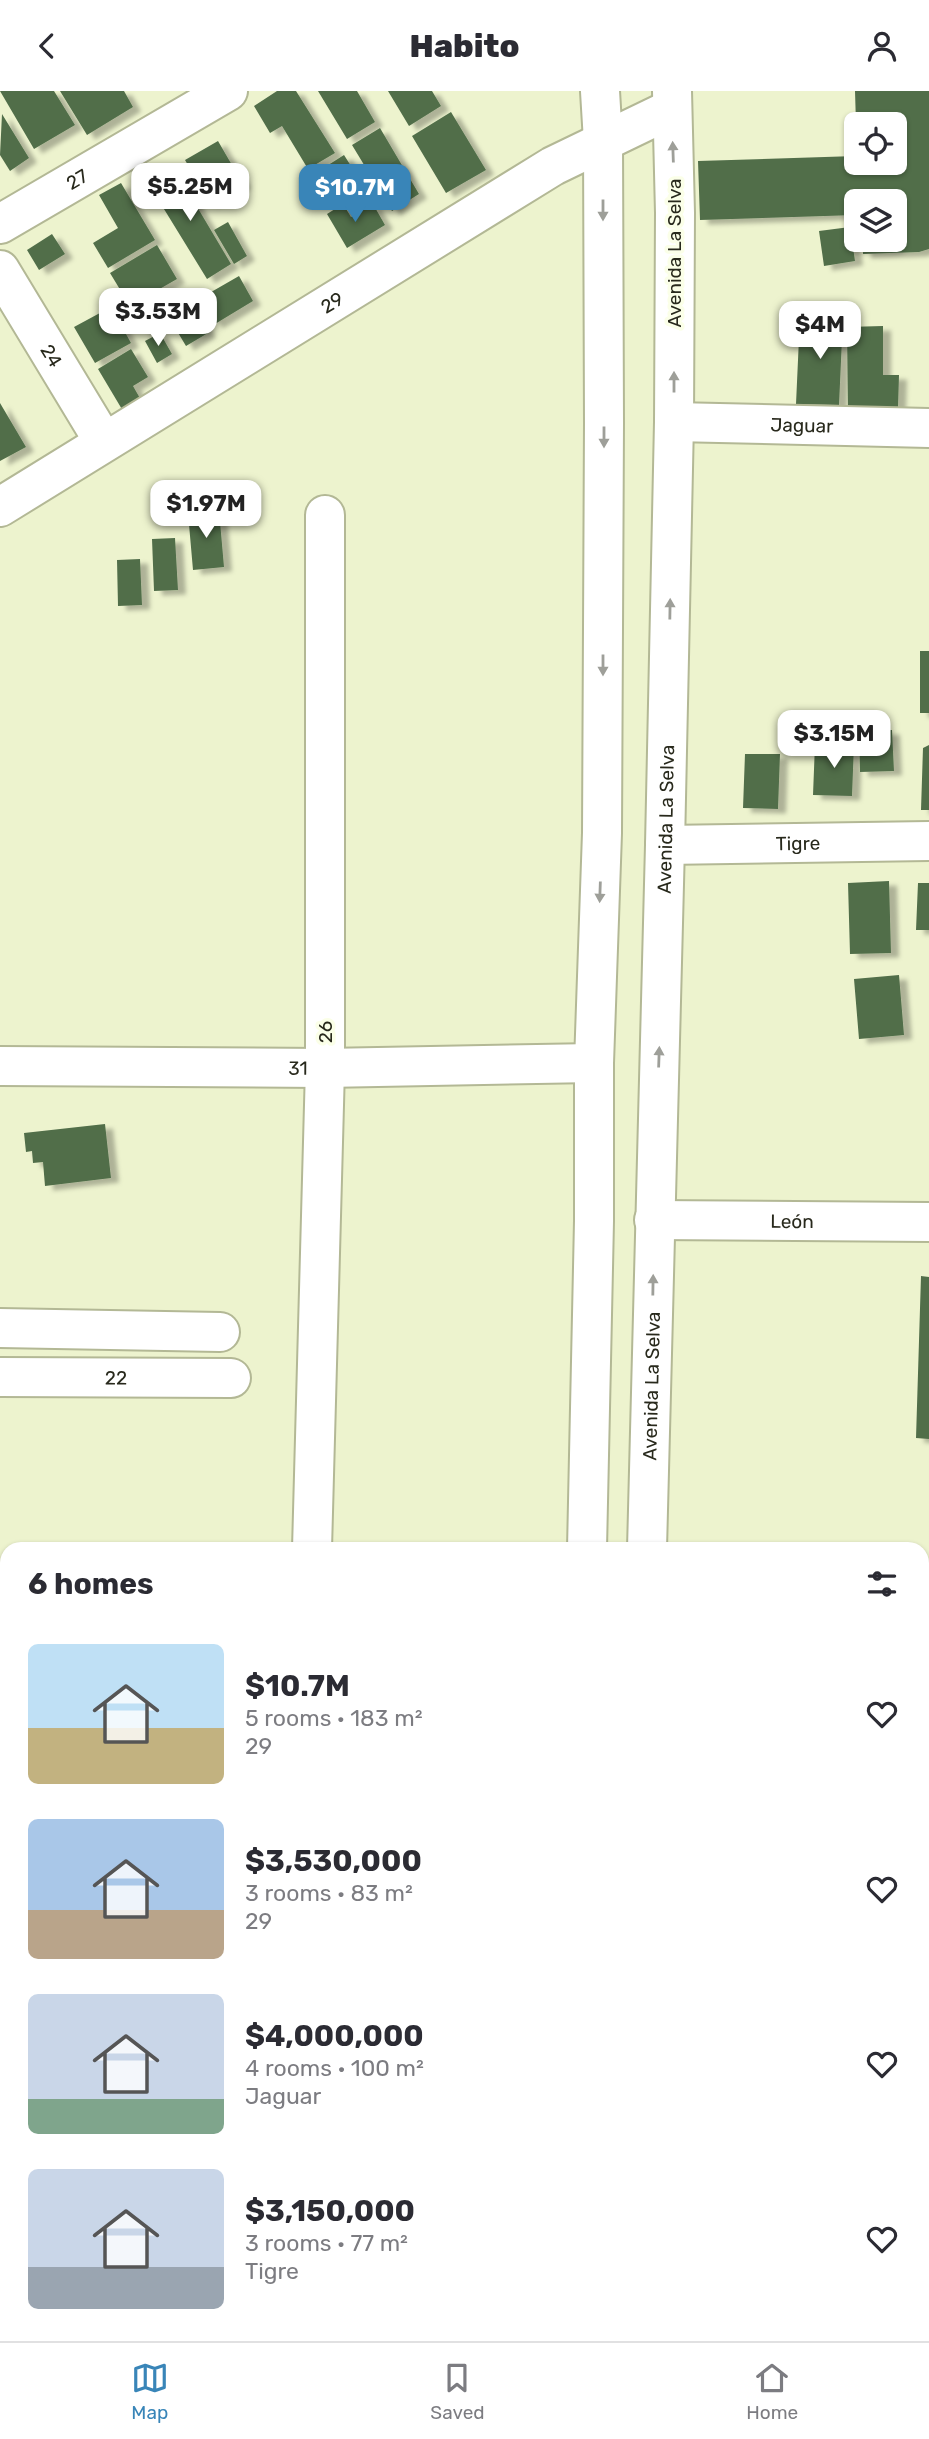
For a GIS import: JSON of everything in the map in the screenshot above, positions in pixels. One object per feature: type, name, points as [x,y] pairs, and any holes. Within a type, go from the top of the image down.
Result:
[{"type":"street","points":[[587,1542],[594,1221],[594,1063],[602,820],[603,142],[600,91]]},
{"type":"street","name":"27","points":[[0,224],[209,97]]},
{"type":"street","name":"29","points":[[0,507],[553,166],[603,142],[671,100]]},
{"type":"street","name":"Avenida La Selva","points":[[646,1542],[674,422],[675,213],[671,100]]},
{"type":"street","name":"24","points":[[0,269],[104,442]]},
{"type":"street","name":"Jaguar","points":[[674,422],[929,428]]},
{"type":"street","name":"26","points":[[312,1542],[325,1067],[325,515]]},
{"type":"street","name":"Tigre","points":[[665,845],[929,841]]},
{"type":"street","name":"31","points":[[0,1066],[325,1067],[594,1063]]},
{"type":"street","name":"León","points":[[654,1220],[929,1222]]},
{"type":"street","points":[[0,1328],[220,1332]]},
{"type":"street","name":"22","points":[[0,1377],[231,1378]]},
{"type":"building","points":[[0,91],[54,91],[75,125],[34,149]]},
{"type":"building","points":[[60,91],[124,91],[133,107],[87,135]]},
{"type":"building","points":[[277,91],[296,91],[335,153],[308,169],[282,126],[270,133],[254,106]]},
{"type":"building","points":[[318,91],[357,91],[375,122],[347,139]]},
{"type":"building","points":[[388,91],[432,91],[441,106],[409,126]]},
{"type":"building","points":[[855,91],[929,91],[929,249],[919,252],[863,254],[907,252],[907,189],[844,189],[844,215],[700,220],[698,161],[844,156],[844,175],[907,175],[907,112],[856,112]]},
{"type":"building","points":[[451,112],[486,170],[446,193],[412,136]]},
{"type":"building","points":[[2,114],[29,158],[10,171],[0,155]]},
{"type":"building","points":[[380,128],[419,194],[392,211],[352,145]]},
{"type":"building","points":[[218,141],[243,184],[210,203],[185,160]]},
{"type":"building","points":[[344,155],[358,177],[316,202],[307,187],[318,181],[314,174]]},
{"type":"building","points":[[174,168],[231,264],[207,279],[148,183]]},
{"type":"building","points":[[121,183],[155,240],[108,268],[93,243],[118,228],[99,195]]},
{"type":"building","points":[[343,204],[351,217],[373,204],[385,225],[347,248],[327,214]]},
{"type":"building","points":[[228,222],[247,256],[234,264],[214,230]]},
{"type":"building","points":[[844,228],[844,252],[854,252],[855,261],[824,266],[819,231]]},
{"type":"building","points":[[52,234],[65,254],[39,270],[27,250]]},
{"type":"building","points":[[157,245],[177,279],[130,306],[110,273]]},
{"type":"building","points":[[239,276],[253,301],[215,324],[199,299]]},
{"type":"building","points":[[165,290],[176,309],[143,329],[132,310]]},
{"type":"building","points":[[191,303],[208,333],[186,346],[168,316]]},
{"type":"building","points":[[111,307],[131,343],[95,363],[74,327]]},
{"type":"building","points":[[800,316],[843,317],[839,405],[796,404]]},
{"type":"building","points":[[883,326],[883,375],[899,375],[898,407],[885,407],[884,416],[848,416],[847,327]]},
{"type":"building","points":[[160,333],[172,354],[157,363],[145,341]]},
{"type":"building","points":[[131,349],[148,377],[133,386],[141,400],[123,411],[98,369]]},
{"type":"building","points":[[0,403],[26,447],[0,461]]},
{"type":"building","points":[[219,510],[224,567],[193,570],[188,513]]},
{"type":"building","points":[[175,538],[178,590],[154,591],[152,539]]},
{"type":"building","points":[[140,559],[142,605],[118,606],[117,560]]},
{"type":"building","points":[[920,651],[929,651],[929,713],[920,713]]},
{"type":"building","points":[[892,730],[894,771],[860,772],[859,731]]},
{"type":"building","points":[[815,744],[854,745],[852,796],[813,795]]},
{"type":"building","points":[[929,745],[929,810],[921,810],[923,748]]},
{"type":"building","points":[[745,754],[780,754],[778,809],[743,808]]},
{"type":"building","points":[[889,881],[891,953],[850,954],[848,883]]},
{"type":"building","points":[[918,883],[929,883],[929,930],[916,930]]},
{"type":"building","points":[[899,975],[904,1035],[859,1039],[854,979]]},
{"type":"building","points":[[105,1124],[111,1178],[45,1186],[43,1162],[33,1163],[32,1151],[26,1152],[24,1133]]},
{"type":"building","points":[[921,1276],[929,1277],[929,1439],[916,1438]]}]
